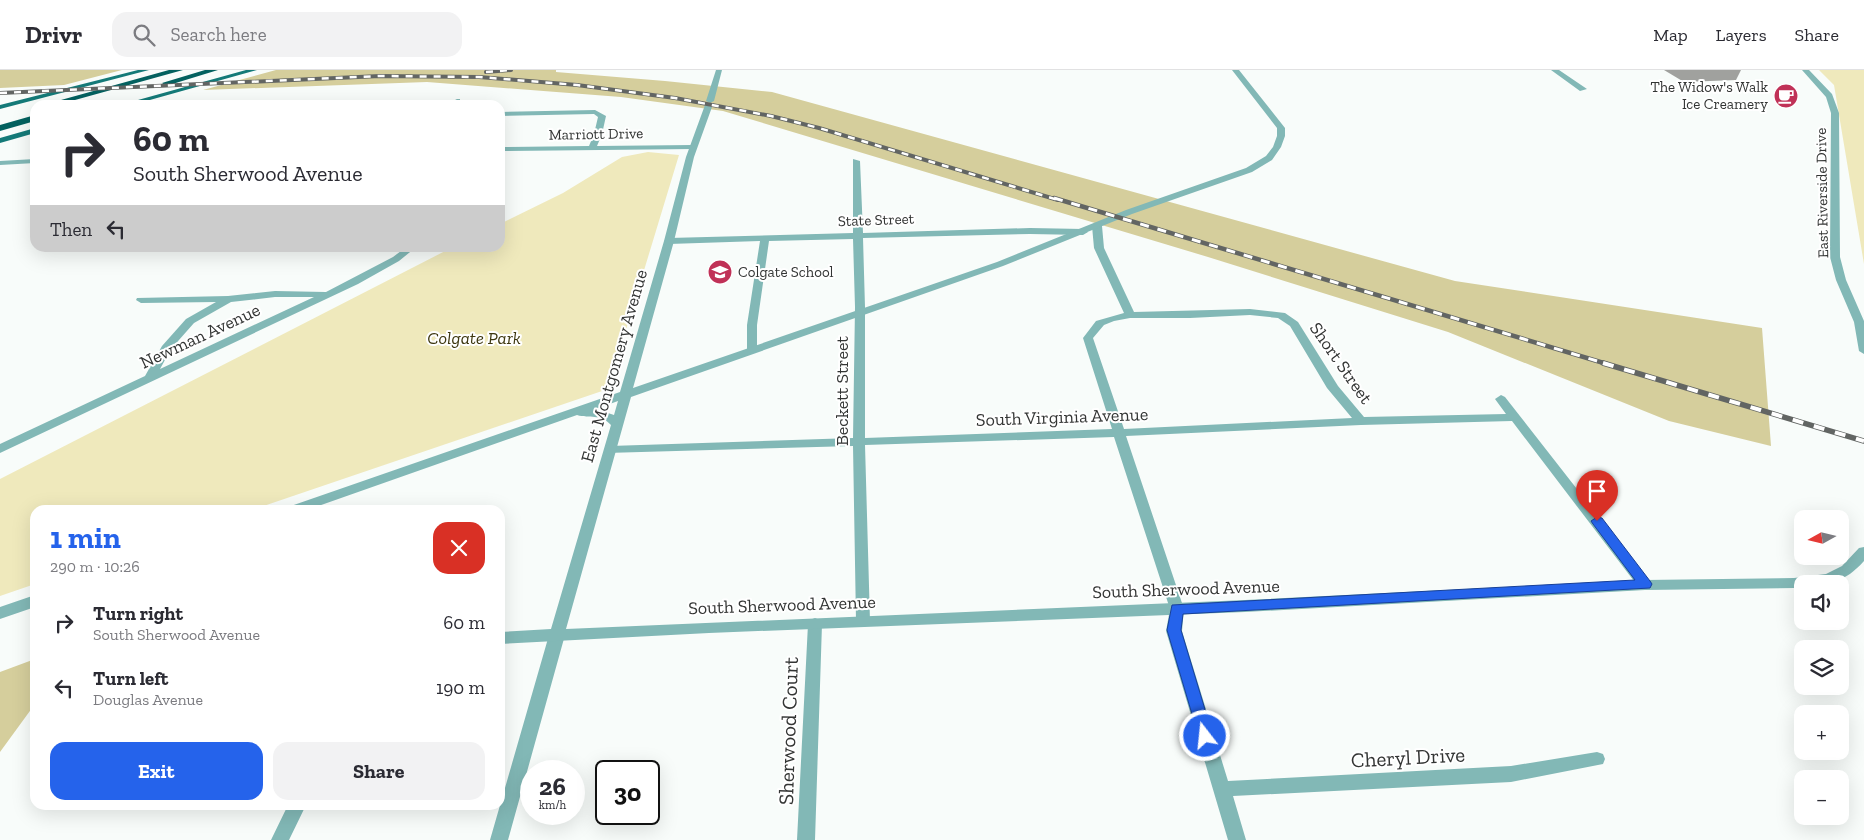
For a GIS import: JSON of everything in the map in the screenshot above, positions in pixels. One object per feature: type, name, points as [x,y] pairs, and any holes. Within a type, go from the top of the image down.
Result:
[{"type":"highway","points":[[66,100],[178,70]]},
{"type":"highway","points":[[102,100],[214,70]]},
{"type":"highway","points":[[0,117],[30,109]]},
{"type":"highway","points":[[0,128],[30,119]]},
{"type":"main road","points":[[0,107],[146,70]]},
{"type":"main road","points":[[142,100],[252,70]]},
{"type":"main road","points":[[0,139],[30,130]]},
{"type":"street","name":"East Montgomery Avenue","points":[[499,840],[669,241],[693,147],[719,70]]},
{"type":"street","points":[[306,505],[626,393],[860,314],[1000,264],[1083,232],[1128,212],[1249,170],[1269,158],[1277,147],[1281,136],[1281,128],[1235,70]]},
{"type":"street","points":[[1554,70],[1583,89]]},
{"type":"street","name":"East Riverside Drive","points":[[1805,70],[1829,96],[1835,113],[1835,257],[1841,280],[1859,322],[1864,351]]},
{"type":"street","points":[[505,114],[595,112],[602,116],[598,134],[592,147]]},
{"type":"street","name":"Marriott Drive","points":[[505,149],[693,147]]},
{"type":"street","points":[[0,163],[30,161]]},
{"type":"street","name":"Beckett Street","points":[[856,161],[859,236],[860,314],[858,388],[863,621]]},
{"type":"street","points":[[1097,226],[1099,248],[1130,316],[1106,318],[1093,328],[1088,338],[1177,609],[1174,630],[1237,840]]},
{"type":"street","name":"State Street","points":[[669,241],[1030,231],[1083,232]]},
{"type":"street","points":[[752,350],[752,325],[765,238]]},
{"type":"street","name":"Newman Avenue","points":[[0,450],[328,294],[396,259],[405,252]]},
{"type":"street","points":[[141,300],[228,300],[275,294],[328,294]]},
{"type":"street","points":[[149,379],[166,348],[190,321],[228,300]]},
{"type":"street","name":"Short Street","points":[[1130,316],[1266,312],[1281,316],[1294,324],[1334,388],[1361,421]]},
{"type":"street","points":[[1501,399],[1646,584]]},
{"type":"street","points":[[564,416],[586,412],[604,414],[612,418],[617,424]]},
{"type":"street","name":"South Virginia Avenue","points":[[610,450],[1120,432],[1361,421],[1515,417]]},
{"type":"street","name":"South Sherwood Avenue","points":[[505,638],[689,628],[1177,609],[1646,584],[1794,584],[1828,579],[1847,570],[1864,552]]},
{"type":"street","points":[[0,614],[30,603]]},
{"type":"street","name":"Sherwood Court","points":[[806,840],[815,624]]},
{"type":"street","name":"Cheryl Drive","points":[[1221,789],[1511,774],[1597,760]]},
{"type":"street","points":[[280,840],[295,810]]},
{"type":"green space","points":[[1819,70],[1864,70],[1864,264],[1834,85]]},
{"type":"green space","name":"Colgate Park","points":[[648,152],[679,155],[608,389],[267,505],[30,505],[30,586],[0,596],[0,479],[443,252],[505,252],[505,222],[563,193],[622,157]]},
{"type":"shaded area","points":[[0,70],[122,70],[64,85],[0,88]]},
{"type":"shaded area","points":[[276,70],[556,70],[556,72],[772,92],[1455,281],[1762,328],[1771,446],[1669,421],[1448,332],[1208,257],[723,111],[621,97],[427,82],[203,90]]},
{"type":"shaded area","points":[[30,661],[30,711],[0,752],[0,672]]},
{"type":"railway","points":[[486,72],[511,70]]},
{"type":"railway","points":[[0,93],[380,76],[479,77],[577,85],[675,98],[771,116],[819,128],[1058,200]]},
{"type":"railway","points":[[1054,198],[1607,364]]},
{"type":"railway","points":[[1603,363],[1864,441]]},
{"type":"place","name":"The Widow's Walk Ice Creamery","points":[[1786,96]]},
{"type":"place","name":"Colgate School","points":[[720,272]]},
{"type":"route","points":[[1205,736],[1174,630],[1177,609],[1646,584],[1597,521]]}]
